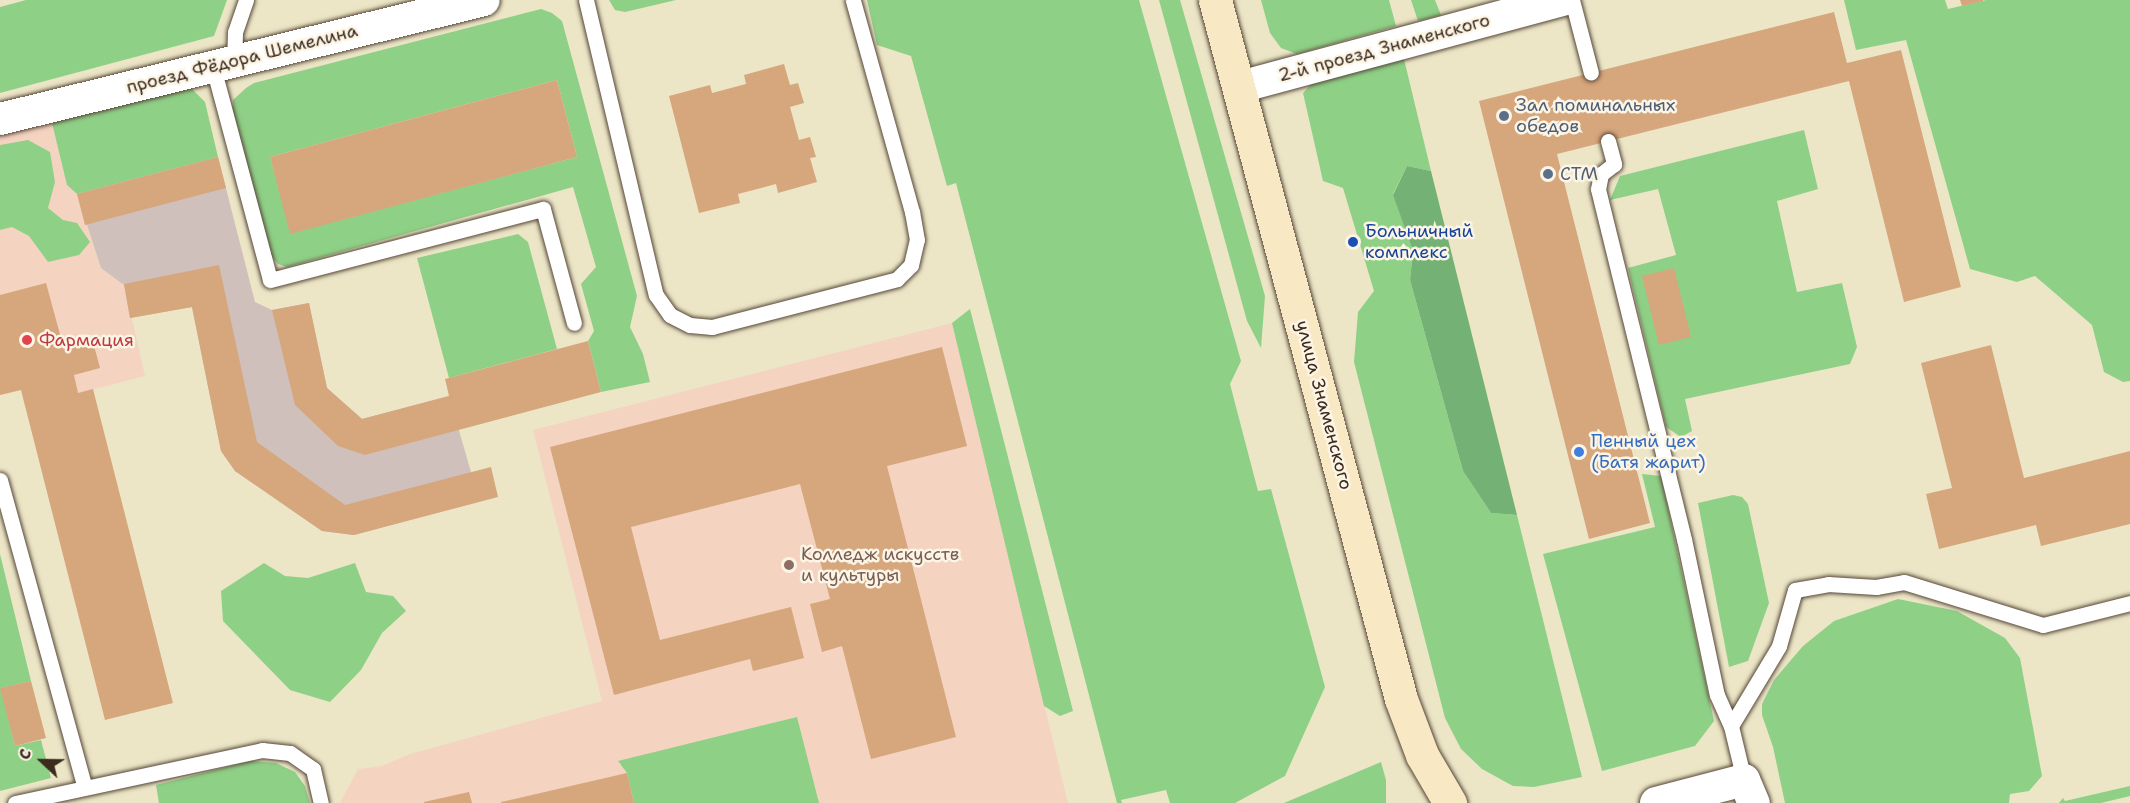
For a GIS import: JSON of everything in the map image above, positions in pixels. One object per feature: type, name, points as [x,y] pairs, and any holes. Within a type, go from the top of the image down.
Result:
[{"type":"main road","name":"улица Знаменского","points":[[1215,0],[1401,699],[1422,755],[1450,803]]},
{"type":"street","name":"проезд Фёдора Шемелина","points":[[0,119],[484,0]]},
{"type":"street","name":"2-й проезд Знаменского","points":[[1240,87],[1563,0]]},
{"type":"street","points":[[1656,803],[1749,791]]},
{"type":"lane","points":[[246,0],[224,64],[270,280],[543,209],[574,323]]},
{"type":"lane","points":[[586,0],[656,295],[670,315],[690,325],[712,327],[897,279],[911,265],[917,240],[912,212],[853,0]]},
{"type":"lane","points":[[1572,0],[1591,73]]},
{"type":"lane","points":[[1608,141],[1614,164],[1601,174],[1598,189],[1684,539],[1718,694],[1731,726],[1749,791]]},
{"type":"lane","points":[[0,480],[84,786]]},
{"type":"lane","points":[[1731,726],[1779,645],[1796,590],[1828,584],[1876,587],[1904,582],[2043,625],[2130,603]]},
{"type":"lane","points":[[15,803],[84,786],[262,750],[290,753],[313,769],[321,803]]},
{"type":"shaded area","points":[[51,119],[67,185],[77,194],[101,268],[124,284],[145,376],[25,407],[21,390],[0,395],[0,133]]},
{"type":"shaded area","points":[[218,157],[255,302],[272,310],[309,303],[327,388],[362,419],[449,396],[471,472],[434,513],[354,535],[322,531],[235,471],[221,451],[192,307],[130,318],[124,285],[101,268],[77,194]]},
{"type":"shaded area","name":"Колледж искусств и культуры","points":[[952,323],[1068,803],[819,803],[796,717],[618,762],[627,773],[634,803],[340,803],[358,769],[382,766],[410,754],[602,701],[533,430]]},
{"type":"green space","points":[[26,0],[227,0],[214,36],[0,93],[0,7]]},
{"type":"green space","points":[[609,0],[676,0],[625,12],[615,10]]},
{"type":"green space","points":[[867,0],[1139,0],[1241,361],[1230,384],[1258,491],[1271,489],[1325,687],[1285,776],[1235,803],[1170,803],[1166,790],[1121,800],[1122,803],[1117,803],[956,183],[947,186],[911,56],[877,45]]},
{"type":"green space","points":[[1159,0],[1180,0],[1265,296],[1261,348],[1247,321]]},
{"type":"green space","points":[[1261,0],[1389,0],[1396,26],[1297,54],[1281,48],[1270,33]]},
{"type":"green space","points":[[1411,0],[1435,0],[1441,15],[1418,21]]},
{"type":"green space","points":[[1844,0],[1945,0],[1948,9],[1986,0],[2130,0],[2130,381],[2123,382],[2104,372],[2092,325],[2035,276],[2017,282],[1970,269],[1906,40],[1856,50]]},
{"type":"green space","points":[[541,9],[552,13],[562,21],[637,296],[630,327],[643,354],[650,382],[601,392],[588,341],[594,331],[581,284],[596,267],[573,187],[287,267],[278,264],[268,252],[232,114],[233,100],[254,83]],"holes":[[[557,80],[577,157],[291,233],[270,157]]]},
{"type":"green space","points":[[1403,55],[1431,171],[1407,166],[1393,194],[1413,251],[1410,280],[1463,471],[1491,513],[1517,515],[1582,777],[1534,787],[1513,786],[1482,769],[1461,749],[1445,718],[1354,362],[1358,312],[1374,291],[1343,188],[1323,181],[1303,93],[1314,81]]},
{"type":"green space","points":[[189,86],[205,102],[218,157],[77,194],[67,185],[51,119]]},
{"type":"green space","points":[[1804,130],[1818,189],[1777,201],[1797,292],[1842,283],[1857,347],[1850,364],[1685,399],[1692,431],[1681,437],[1666,427],[1628,268],[1676,255],[1658,189],[1610,200],[1620,176]]},
{"type":"green space","points":[[28,140],[50,152],[55,182],[48,208],[63,220],[77,223],[90,242],[79,255],[48,262],[29,236],[12,227],[0,230],[0,145]]},
{"type":"green space","points":[[1407,166],[1431,171],[1517,515],[1491,513],[1463,471],[1410,280],[1413,251],[1393,195]]},
{"type":"green space","points":[[518,234],[528,242],[557,349],[449,378],[417,258]]},
{"type":"green space","points":[[970,309],[1073,711],[1060,716],[1044,706],[952,323]]},
{"type":"green space","points":[[1642,474],[1661,476],[1714,721],[1695,746],[1602,771],[1543,554],[1655,527]]},
{"type":"green space","points":[[1733,495],[1742,497],[1748,504],[1769,603],[1748,661],[1729,667],[1698,503]]},
{"type":"green space","points":[[0,554],[31,681],[1,688],[15,746],[41,740],[51,778],[0,791]]},
{"type":"green space","points":[[264,563],[285,576],[308,578],[355,563],[366,592],[393,596],[406,611],[382,633],[361,670],[330,702],[290,690],[223,621],[221,591]]},
{"type":"green space","points":[[1898,599],[1957,611],[2005,638],[2020,658],[2042,776],[2029,791],[2010,794],[2009,803],[1785,803],[1773,747],[1762,715],[1762,704],[1774,680],[1803,646],[1834,621]]},
{"type":"green space","points":[[797,717],[819,803],[634,803],[627,773],[618,761]]},
{"type":"green space","points":[[251,761],[276,763],[295,772],[305,786],[310,803],[159,803],[156,785]]},
{"type":"green space","points":[[1381,762],[1386,780],[1386,803],[1284,803]]},
{"type":"green space","points":[[2130,786],[2130,796],[2101,803],[2059,803],[2063,798],[2065,801]]},
{"type":"building","points":[[1960,0],[1983,0],[1983,1],[1962,6]]},
{"type":"building","points":[[1834,12],[1847,63],[1901,50],[1961,287],[1904,302],[1849,81],[1557,154],[1650,523],[1589,539],[1479,101]]},
{"type":"building","points":[[784,64],[790,85],[798,83],[804,103],[790,107],[799,140],[810,137],[816,157],[810,158],[817,182],[778,193],[776,184],[738,194],[740,203],[699,213],[669,96],[710,85],[712,93],[746,84],[744,75]]},
{"type":"building","points":[[557,80],[577,157],[290,234],[270,157]]},
{"type":"building","points":[[218,157],[226,188],[85,225],[77,194]]},
{"type":"building","points":[[219,265],[257,442],[345,505],[491,467],[498,497],[354,535],[322,531],[235,471],[221,451],[192,307],[130,318],[124,284]]},
{"type":"building","points":[[1674,268],[1691,337],[1659,345],[1642,276]]},
{"type":"building","points":[[46,283],[64,349],[93,342],[100,368],[74,375],[78,393],[93,389],[173,703],[105,720],[21,390],[0,395],[0,295]]},
{"type":"building","points":[[309,303],[327,388],[362,419],[449,396],[445,379],[588,341],[601,392],[365,455],[338,446],[295,405],[272,310]]},
{"type":"building","points":[[1991,345],[2024,478],[2130,451],[2130,524],[2041,546],[2036,525],[1939,549],[1926,494],[1952,488],[1921,363]]},
{"type":"building","points":[[942,347],[967,446],[887,466],[956,737],[871,759],[842,646],[822,652],[810,604],[830,599],[800,484],[631,527],[660,640],[791,607],[804,658],[753,671],[750,659],[614,695],[550,447]]},
{"type":"building","points":[[31,681],[46,738],[15,746],[0,688]]},
{"type":"building","points":[[627,773],[634,803],[501,803],[501,802]]},
{"type":"building","points":[[469,792],[472,803],[424,803],[424,802]]},
{"type":"place","name":"Зал поминальных обедов","points":[[1504,116]]},
{"type":"place","name":"СТМ","points":[[1548,174]]},
{"type":"place","name":"Больничный комплекс","points":[[1353,242]]},
{"type":"place","name":"Фармация","points":[[27,340]]},
{"type":"place","name":"Пенный цех (Батя жарит)","points":[[1579,452]]},
{"type":"place","name":"Колледж искусств и культуры","points":[[789,565]]}]
